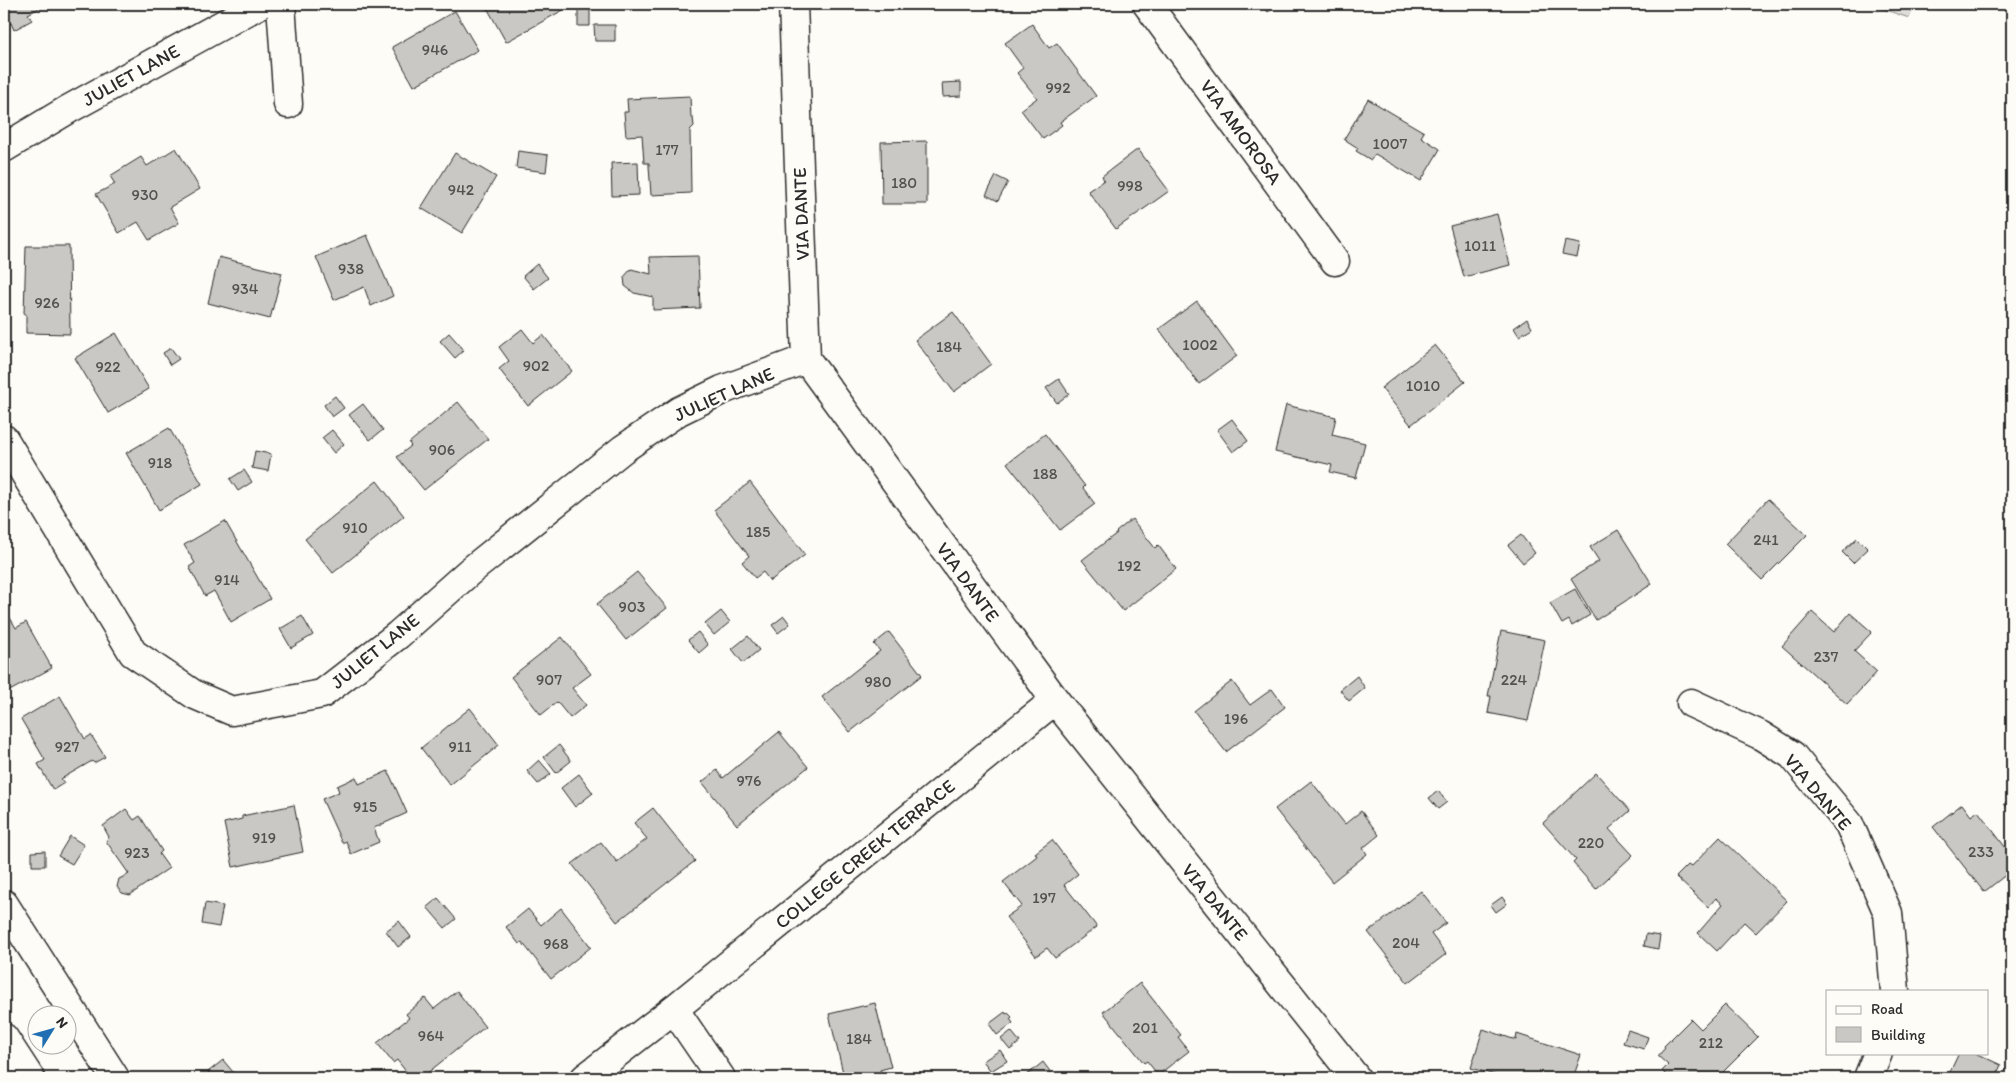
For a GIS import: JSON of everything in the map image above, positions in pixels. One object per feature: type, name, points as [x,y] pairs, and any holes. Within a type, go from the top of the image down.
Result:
[{"type":"street","name":"JULIET LANE","points":[[4,148],[69,109],[260,4]]},
{"type":"street","points":[[282,4],[288,104]]},
{"type":"street","name":"VIA DANTE","points":[[793,4],[806,359],[1055,700],[1356,1078]]},
{"type":"street","name":"VIA AMOROSA","points":[[1147,4],[1335,261]]},
{"type":"street","name":"JULIET LANE","points":[[4,439],[133,652],[195,695],[232,711],[322,694],[398,634],[469,572],[623,449],[678,411],[722,390],[806,359]]},
{"type":"street","name":"COLLEGE CREEK TERRACE","points":[[585,1078],[674,1009],[1055,700]]},
{"type":"street","name":"VIA DANTE","points":[[1691,703],[1760,735],[1792,755],[1849,824],[1888,913],[1895,990]]},
{"type":"street","points":[[4,904],[115,1078]]},
{"type":"street","points":[[674,1009],[721,1078]]},
{"type":"street","points":[[4,1038],[30,1078]]},
{"type":"street","points":[[1868,1078],[1878,1054]]},
{"type":"shaded area","points":[[1869,4],[1915,4],[1909,18]]},
{"type":"building","points":[[4,4],[47,4],[28,14],[32,20],[14,30],[11,23],[4,27]]},
{"type":"building","points":[[485,4],[560,4],[563,10],[506,42]]},
{"type":"building","points":[[1261,4],[1279,4],[1268,12]]},
{"type":"building","points":[[578,8],[590,9],[590,26],[578,26]]},
{"type":"building","points":[[455,11],[478,50],[414,86],[392,47]]},
{"type":"building","points":[[1032,24],[1049,48],[1057,43],[1096,96],[1060,122],[1062,125],[1043,139],[1021,110],[1037,98],[1017,73],[1023,68],[1005,43]]},
{"type":"building","points":[[594,25],[615,25],[615,41],[595,41]]},
{"type":"building","points":[[961,82],[961,96],[943,97],[942,83]]},
{"type":"building","points":[[690,96],[691,118],[693,118],[694,126],[690,130],[691,193],[651,195],[649,163],[644,163],[642,135],[626,136],[624,112],[628,112],[627,99]]},
{"type":"building","points":[[1368,99],[1424,132],[1421,137],[1440,149],[1421,181],[1375,154],[1371,160],[1356,151],[1358,148],[1344,139]]},
{"type":"building","points":[[927,141],[927,204],[882,204],[881,142]]},
{"type":"building","points":[[176,148],[200,189],[170,207],[179,223],[149,240],[138,222],[119,233],[96,194],[115,184],[110,176],[141,157],[147,166]]},
{"type":"building","points":[[1138,149],[1169,191],[1116,229],[1088,191],[1104,180],[1102,176]]},
{"type":"building","points":[[518,151],[548,155],[546,172],[516,168]]},
{"type":"building","points":[[455,153],[496,177],[462,233],[421,208]]},
{"type":"building","points":[[638,162],[639,195],[612,196],[611,163]]},
{"type":"building","points":[[996,176],[1008,182],[998,201],[986,195]]},
{"type":"building","points":[[1497,214],[1510,265],[1464,277],[1450,226]]},
{"type":"building","points":[[367,235],[393,296],[371,306],[364,287],[334,300],[316,257]]},
{"type":"building","points":[[1565,241],[1580,244],[1577,257],[1562,254]]},
{"type":"building","points":[[26,246],[69,246],[70,334],[26,333],[26,314],[24,314]]},
{"type":"building","points":[[698,256],[700,308],[653,310],[653,297],[634,293],[625,286],[624,277],[631,269],[651,274],[650,257]]},
{"type":"building","points":[[219,257],[282,273],[270,319],[208,303]]},
{"type":"building","points":[[537,264],[548,278],[534,289],[523,276]]},
{"type":"building","points":[[1197,301],[1237,356],[1199,384],[1159,329]]},
{"type":"building","points":[[953,312],[991,364],[954,392],[915,340]]},
{"type":"building","points":[[1527,319],[1532,328],[1519,336],[1514,328]]},
{"type":"building","points":[[522,329],[533,343],[543,335],[572,371],[528,406],[499,369],[509,361],[499,347]]},
{"type":"building","points":[[116,333],[149,389],[108,413],[75,358]]},
{"type":"building","points":[[449,333],[464,350],[455,358],[440,341]]},
{"type":"building","points":[[1435,345],[1465,382],[1411,425],[1381,388]]},
{"type":"building","points":[[171,348],[179,359],[170,365],[163,353]]},
{"type":"building","points":[[1059,379],[1069,394],[1057,403],[1046,388]]},
{"type":"building","points":[[335,396],[344,408],[332,417],[324,405]]},
{"type":"building","points":[[458,402],[488,439],[424,490],[397,457],[411,446],[409,443]]},
{"type":"building","points":[[363,404],[383,430],[370,440],[349,415]]},
{"type":"building","points":[[1286,405],[1336,417],[1332,435],[1365,443],[1356,478],[1330,472],[1332,465],[1275,452]]},
{"type":"building","points":[[1232,419],[1248,441],[1233,452],[1217,430]]},
{"type":"building","points":[[169,428],[202,484],[159,510],[126,453]]},
{"type":"building","points":[[332,430],[344,444],[334,453],[322,438]]},
{"type":"building","points":[[1045,434],[1085,486],[1083,488],[1095,504],[1060,530],[1007,463]]},
{"type":"building","points":[[255,451],[271,454],[268,471],[252,468]]},
{"type":"building","points":[[244,470],[252,482],[238,491],[230,479]]},
{"type":"building","points":[[377,481],[404,516],[333,573],[305,539]]},
{"type":"building","points":[[750,482],[805,555],[770,581],[763,572],[755,578],[742,562],[749,556],[714,510]]},
{"type":"building","points":[[1768,499],[1807,535],[1762,580],[1725,544]]},
{"type":"building","points":[[1132,519],[1155,548],[1158,545],[1176,569],[1123,611],[1082,560]]},
{"type":"building","points":[[225,521],[270,599],[231,622],[214,591],[205,596],[189,567],[195,563],[184,545]]},
{"type":"building","points":[[1618,530],[1652,584],[1596,620],[1571,579],[1599,561],[1590,547]]},
{"type":"building","points":[[1521,535],[1535,553],[1523,563],[1508,545]]},
{"type":"building","points":[[1857,538],[1868,549],[1853,563],[1842,552]]},
{"type":"building","points":[[637,572],[667,608],[626,640],[597,604]]},
{"type":"building","points":[[1575,589],[1590,615],[1572,626],[1569,620],[1562,624],[1550,603]]},
{"type":"building","points":[[4,610],[16,628],[26,622],[52,668],[4,694]]},
{"type":"building","points":[[721,611],[730,622],[714,635],[705,624]]},
{"type":"building","points":[[1812,612],[1834,632],[1850,613],[1872,632],[1854,651],[1877,672],[1847,704],[1782,646]]},
{"type":"building","points":[[302,616],[313,635],[291,648],[280,629]]},
{"type":"building","points":[[784,616],[790,624],[778,633],[772,625]]},
{"type":"building","points":[[1501,631],[1545,640],[1528,721],[1488,713],[1491,696],[1488,696]]},
{"type":"building","points":[[698,632],[708,645],[699,653],[688,640]]},
{"type":"building","points":[[889,632],[922,675],[850,732],[822,697],[880,651],[874,644]]},
{"type":"building","points":[[748,636],[759,650],[743,663],[732,649]]},
{"type":"building","points":[[562,637],[591,674],[572,688],[586,705],[570,718],[557,702],[541,715],[511,677]]},
{"type":"building","points":[[1357,676],[1365,688],[1349,701],[1340,690]]},
{"type":"building","points":[[1232,681],[1250,705],[1272,689],[1285,707],[1226,752],[1194,711]]},
{"type":"building","points":[[60,696],[85,739],[91,735],[105,757],[94,763],[92,761],[61,779],[64,783],[53,790],[38,764],[45,760],[21,719]]},
{"type":"building","points":[[470,708],[499,745],[450,785],[421,748]]},
{"type":"building","points":[[779,732],[808,767],[737,825],[702,782],[717,770],[723,778]]},
{"type":"building","points":[[559,745],[571,761],[556,773],[544,757]]},
{"type":"building","points":[[539,760],[551,774],[538,784],[527,771]]},
{"type":"building","points":[[388,771],[407,813],[374,828],[379,842],[351,854],[346,841],[342,843],[322,799],[339,792],[337,786],[356,777],[359,784]]},
{"type":"building","points":[[1596,773],[1630,811],[1609,829],[1633,855],[1596,889],[1573,863],[1576,860],[1543,823]]},
{"type":"building","points":[[579,774],[593,793],[575,807],[561,788]]},
{"type":"building","points":[[1311,781],[1345,824],[1361,811],[1379,835],[1363,848],[1367,854],[1332,882],[1275,809]]},
{"type":"building","points":[[1438,791],[1447,802],[1438,809],[1429,798]]},
{"type":"building","points":[[2012,798],[2012,811],[2004,804]]},
{"type":"building","points":[[1962,804],[1971,816],[1978,811],[2012,856],[2012,870],[1984,892],[1933,827]]},
{"type":"building","points":[[294,805],[303,852],[233,867],[224,823],[242,819],[242,816]]},
{"type":"building","points":[[653,808],[695,861],[617,922],[572,864],[601,842],[617,862],[647,839],[634,823]]},
{"type":"building","points":[[126,809],[134,820],[140,816],[162,851],[159,854],[169,868],[130,895],[122,893],[117,887],[119,879],[129,874],[106,841],[109,837],[103,826]]},
{"type":"building","points":[[70,836],[84,845],[72,864],[58,856]]},
{"type":"building","points":[[1720,837],[1787,901],[1756,933],[1744,922],[1717,951],[1698,933],[1723,904],[1716,898],[1708,907],[1676,877],[1688,865],[1691,867]]},
{"type":"building","points":[[1052,840],[1078,874],[1064,885],[1097,927],[1055,958],[1047,948],[1036,956],[1006,917],[1022,906],[1003,882],[1037,856],[1035,853]]},
{"type":"building","points":[[45,851],[45,866],[32,866],[32,852]]},
{"type":"building","points":[[1421,891],[1446,923],[1431,934],[1446,954],[1408,983],[1368,932]]},
{"type":"building","points":[[1502,897],[1507,904],[1496,912],[1491,905]]},
{"type":"building","points":[[438,898],[456,919],[445,928],[427,907]]},
{"type":"building","points":[[205,903],[223,906],[219,927],[202,924]]},
{"type":"building","points":[[561,908],[591,947],[551,979],[522,942],[519,944],[506,927],[528,909],[541,925]]},
{"type":"building","points":[[399,921],[411,937],[398,947],[386,931]]},
{"type":"building","points":[[1646,934],[1660,936],[1658,949],[1644,946]]},
{"type":"building","points":[[2012,941],[2012,992],[2009,992]]},
{"type":"building","points":[[1140,983],[1181,1035],[1178,1037],[1189,1051],[1158,1075],[1147,1061],[1144,1063],[1103,1012]]},
{"type":"building","points":[[457,991],[485,1027],[421,1078],[411,1078],[397,1060],[393,1063],[377,1043],[409,1018],[406,1014],[425,998],[434,1009]]},
{"type":"building","points":[[875,1003],[891,1067],[880,1070],[882,1078],[838,1078],[844,1077],[829,1014]]},
{"type":"building","points":[[1725,1005],[1758,1037],[1717,1078],[1669,1078],[1662,1071],[1668,1065],[1658,1056],[1665,1048],[1664,1046],[1691,1019],[1701,1029]]},
{"type":"building","points":[[1005,1012],[1012,1017],[1010,1019],[1013,1023],[997,1035],[989,1024]]},
{"type":"building","points":[[1483,1029],[1516,1040],[1517,1034],[1581,1055],[1573,1078],[1505,1078],[1471,1068]]},
{"type":"building","points":[[1628,1030],[1648,1037],[1644,1049],[1623,1043]]},
{"type":"building","points":[[1011,1031],[1020,1042],[1010,1050],[1001,1039]]},
{"type":"building","points":[[1000,1050],[1007,1061],[991,1071],[983,1061]]},
{"type":"building","points":[[1959,1054],[1977,1054],[2001,1065],[1995,1078],[1944,1078],[1947,1073],[1949,1074]]},
{"type":"building","points":[[223,1060],[238,1078],[213,1078],[208,1072]]},
{"type":"building","points":[[1043,1062],[1052,1074],[1047,1078],[1030,1078],[1027,1075]]}]
